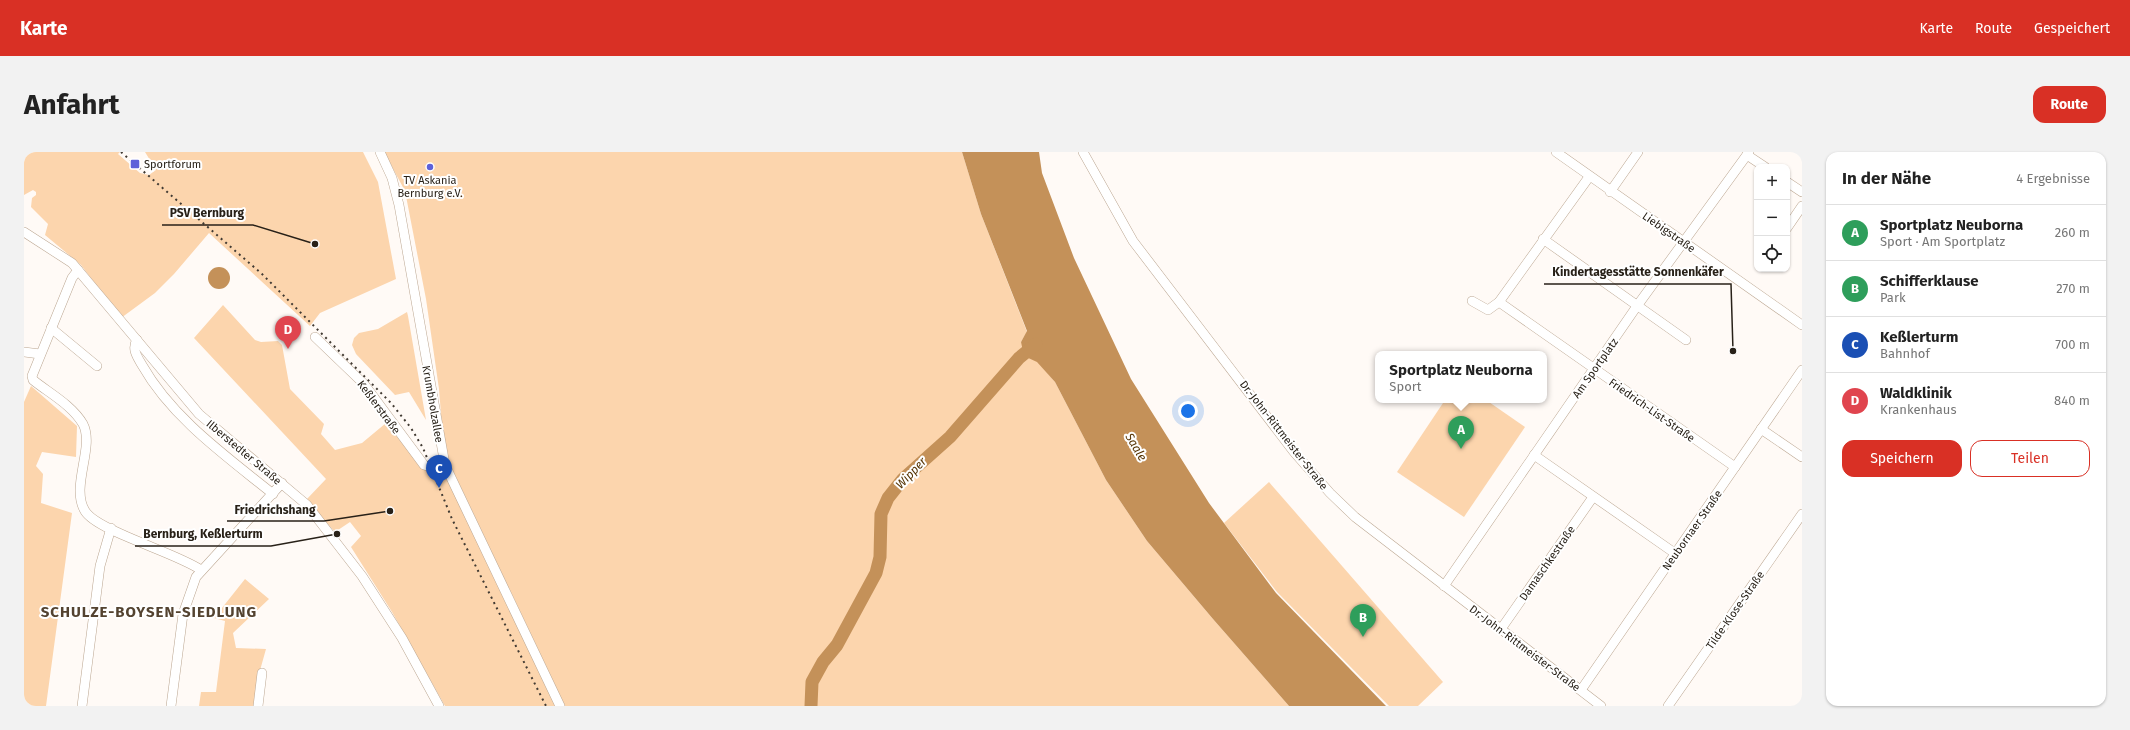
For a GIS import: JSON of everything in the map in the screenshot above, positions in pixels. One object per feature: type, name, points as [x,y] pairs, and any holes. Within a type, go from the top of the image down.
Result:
[{"type":"street","name":"Krumbholzallee","points":[[380,152],[390,172],[396,194],[445,465],[559,703]]},
{"type":"street","name":"Dr.-John-Rittmeister-Straße","points":[[1084,152],[1133,241],[1313,475],[1355,518],[1601,706]]},
{"type":"street","name":"Liebigstraße","points":[[1556,152],[1610,192],[1802,325]]},
{"type":"street","points":[[1610,192],[1638,152]]},
{"type":"street","name":"Am Sportplatz","points":[[1444,586],[1637,306],[1748,153]]},
{"type":"street","points":[[1748,153],[1761,164]]},
{"type":"street","points":[[1472,301],[1488,310],[1499,302],[1589,177]]},
{"type":"street","points":[[1790,184],[1802,192]]},
{"type":"street","points":[[1790,224],[1802,206]]},
{"type":"street","name":"Ilberstedter Straße","points":[[24,232],[64,257],[78,270],[199,414],[282,483],[307,506],[362,576],[405,643],[439,706]]},
{"type":"street","points":[[1543,239],[1686,340]]},
{"type":"street","points":[[78,270],[74,274],[33,371],[33,380],[78,417],[86,432],[81,480],[81,497],[84,510],[89,516],[110,528],[201,570]]},
{"type":"street","name":"Friedrich-List-Straße","points":[[1499,302],[1735,467]]},
{"type":"street","points":[[51,328],[97,366]]},
{"type":"street","name":"Keßlerstraße","points":[[315,337],[364,384],[424,465],[434,468],[445,465]]},
{"type":"street","name":"Ilberstedter Straße","points":[[137,340],[134,348],[155,388],[199,432],[273,494]]},
{"type":"street","points":[[24,352],[40,354]]},
{"type":"street","name":"Neubornaer Straße","points":[[1581,690],[1761,429],[1799,381],[1802,370]]},
{"type":"street","points":[[1761,429],[1802,457]]},
{"type":"street","points":[[1534,455],[1676,554]]},
{"type":"street","points":[[170,706],[183,614],[191,589],[201,570],[282,483]]},
{"type":"street","name":"Damaschkestraße","points":[[1501,629],[1593,497]]},
{"type":"street","name":"Tilde-Klose-Straße","points":[[1668,706],[1802,514]]},
{"type":"street","points":[[82,706],[100,566],[110,528]]},
{"type":"street","points":[[258,706],[262,673]]},
{"type":"shaded area","points":[[24,152],[120,152],[118,154],[140,173],[149,175],[156,170],[145,152],[363,152],[378,182],[396,279],[320,313],[310,326],[209,233],[174,274],[155,293],[121,318],[81,265],[45,235],[48,224],[31,207],[32,198],[36,195],[36,192],[33,190],[24,195]]},
{"type":"shaded area","points":[[384,152],[962,152],[981,214],[1027,332],[1021,342],[1055,382],[1106,480],[1147,541],[1289,706],[565,706],[444,452],[439,389],[426,299],[405,191]]},
{"type":"shaded area","points":[[223,305],[255,340],[261,342],[278,341],[282,345],[290,389],[324,424],[321,434],[335,450],[362,443],[386,423],[423,469],[439,471],[449,480],[556,706],[445,706],[392,612],[351,547],[361,536],[350,522],[335,532],[306,500],[326,479],[194,338]]},
{"type":"shaded area","points":[[407,312],[426,420],[409,392],[395,395],[356,354],[352,345],[354,338],[359,333],[378,329]]},
{"type":"shaded area","points":[[31,386],[77,426],[76,457],[42,452],[36,466],[43,474],[41,503],[72,513],[46,706],[24,706],[24,402]]},
{"type":"shaded area","points":[[1443,403],[1490,403],[1525,427],[1464,517],[1397,472]]},
{"type":"shaded area","points":[[1269,482],[1443,682],[1418,706],[1389,706],[1277,592],[1224,523]]},
{"type":"shaded area","points":[[245,579],[269,599],[233,633],[236,648],[266,649],[259,674],[255,706],[199,706],[201,692],[216,692],[225,621],[214,618]]},
{"type":"water","name":"Saale","points":[[962,152],[1039,152],[1042,173],[1074,258],[1131,379],[1209,503],[1276,593],[1386,706],[1289,706],[1147,541],[1106,480],[1055,382],[1037,362],[1024,356],[1021,342],[1027,331],[981,214]]},
{"type":"water","points":[[219,267],[227,270],[230,278],[227,286],[219,289],[211,286],[208,278],[211,270]]},
{"type":"waterway","name":"Wipper","points":[[811,706],[812,682],[823,662],[837,645],[876,573],[880,557],[881,514],[888,498],[903,479],[950,437],[1019,358],[1036,344]]},
{"type":"railway","points":[[121,152],[262,274],[391,403],[411,428],[423,448],[452,519],[546,706]]},
{"type":"place","name":"Sportforum","points":[[135,164]]},
{"type":"place","name":"TV Askania Bernburg e.V.","points":[[430,167]]},
{"type":"place","name":"PSV Bernburg","points":[[315,244]]},
{"type":"place","name":"Waldklinik","points":[[288,349]]},
{"type":"place","name":"Kindertagesstätte Sonnenkäfer","points":[[1733,351]]},
{"type":"place","name":"Sportplatz Neuborna","points":[[1461,449]]},
{"type":"place","name":"Keßlerturm","points":[[439,488]]},
{"type":"place","name":"Friedrichshang","points":[[390,511]]},
{"type":"place","name":"Bernburg, Keßlerturm","points":[[337,534]]},
{"type":"place","name":"Schifferklause","points":[[1363,637]]},
{"type":"district","name":"SCHULZE-BOYSEN-SIEDLUNG","points":[[149,612]]}]
